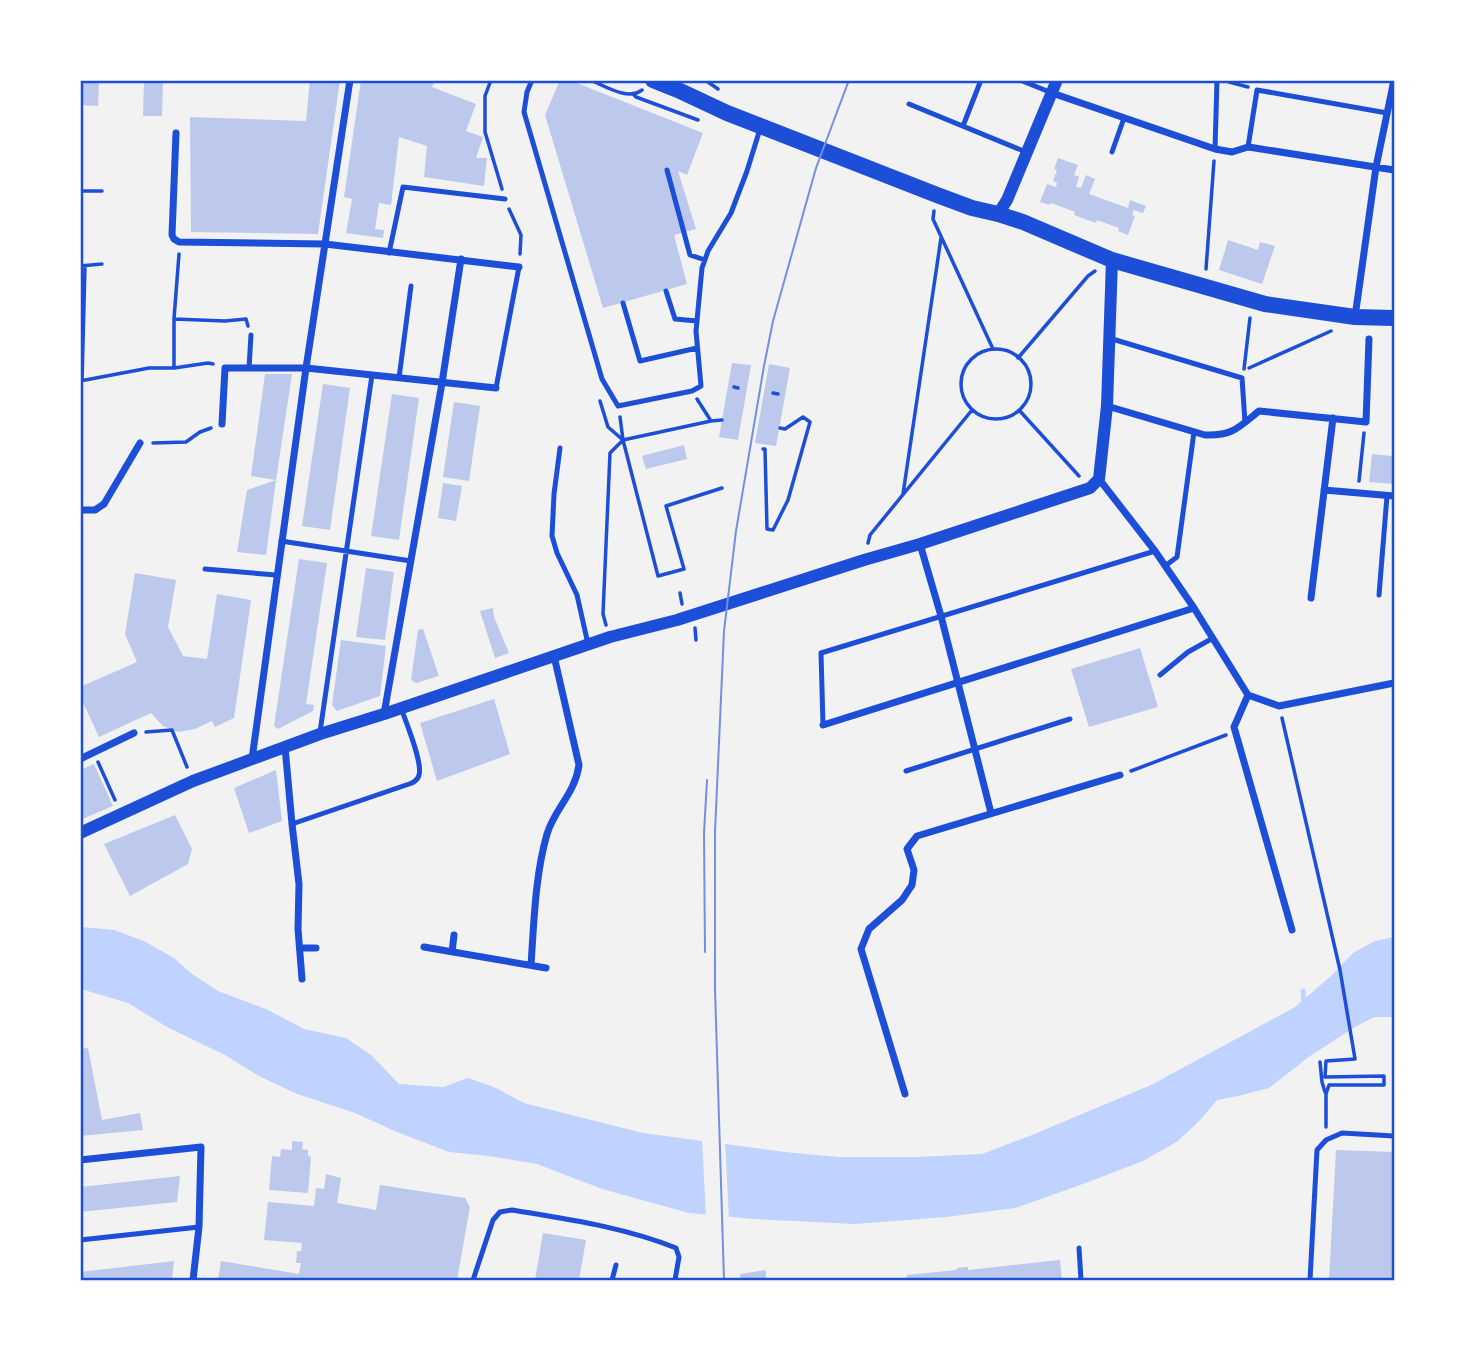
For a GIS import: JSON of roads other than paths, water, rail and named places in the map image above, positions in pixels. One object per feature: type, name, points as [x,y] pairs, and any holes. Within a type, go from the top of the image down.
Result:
[{"type":"main road","points":[[647,85],[972,208],[1023,222],[1112,260],[1265,304],[1355,317],[1395,318]]},
{"type":"street","points":[[251,760],[349,80]]},
{"type":"street","points":[[1355,317],[1376,167],[1394,80]]},
{"type":"street","points":[[998,214],[1007,200],[1055,87],[1124,118],[1215,149],[1232,152],[1248,147],[1395,170]]},
{"type":"street","points":[[176,133],[172,235],[179,242],[325,244],[519,267]]},
{"type":"street","points":[[384,714],[461,259]]},
{"type":"street","points":[[1094,484],[1107,406],[1112,260]]},
{"type":"street","points":[[1107,406],[1205,435],[1230,432],[1259,411],[1366,422],[1369,339]]},
{"type":"street","points":[[222,424],[225,368],[306,368],[496,388]]},
{"type":"street","points":[[1311,598],[1333,418]]},
{"type":"street","points":[[80,510],[95,510],[104,504],[140,443]]},
{"type":"street","points":[[80,833],[193,781],[320,734],[610,637],[677,620],[920,544],[1094,484]]},
{"type":"street","points":[[1094,484],[1166,566],[1248,695],[1279,706],[1395,682]]},
{"type":"street","points":[[1324,490],[1391,496]]},
{"type":"street","points":[[920,544],[941,615],[991,813]]},
{"type":"street","points":[[823,725],[1194,608]]},
{"type":"street","points":[[531,965],[542,854],[555,815],[577,780],[579,765],[554,656]]},
{"type":"street","points":[[1248,695],[1234,727],[1292,930]]},
{"type":"street","points":[[80,759],[134,733]]},
{"type":"street","points":[[285,747],[299,884],[302,979]]},
{"type":"street","points":[[905,1094],[861,949],[869,929],[902,900],[912,886],[914,870],[907,849],[917,836],[1119,775]]},
{"type":"street","points":[[452,952],[454,935]]},
{"type":"street","points":[[424,947],[546,968]]},
{"type":"street","points":[[300,948],[316,948]]},
{"type":"street","points":[[80,1160],[201,1147],[199,1227],[192,1280]]},
{"type":"lane","points":[[532,80],[524,112],[602,379],[618,405],[692,391],[701,386],[697,321],[702,268],[708,251],[731,213],[761,126]]},
{"type":"lane","points":[[962,126],[981,80]]},
{"type":"lane","points":[[1020,80],[1055,87]]},
{"type":"lane","points":[[1215,149],[1219,80]]},
{"type":"lane","points":[[1248,147],[1257,90],[1387,113]]},
{"type":"lane","points":[[909,104],[1026,152]]},
{"type":"lane","points":[[1112,152],[1124,118]]},
{"type":"lane","points":[[667,170],[690,255],[705,260]]},
{"type":"lane","points":[[389,253],[403,187],[505,199]]},
{"type":"lane","points":[[496,388],[519,267]]},
{"type":"lane","points":[[399,378],[411,286]]},
{"type":"lane","points":[[666,291],[675,319],[697,321]]},
{"type":"lane","points":[[623,303],[640,361],[697,348]]},
{"type":"lane","points":[[250,368],[251,335]]},
{"type":"lane","points":[[1109,338],[1242,378],[1245,422]]},
{"type":"lane","points":[[320,734],[372,375]]},
{"type":"lane","points":[[1166,566],[1177,557],[1194,432]]},
{"type":"lane","points":[[560,448],[552,536],[577,595],[588,645]]},
{"type":"lane","points":[[1379,595],[1391,496]]},
{"type":"lane","points":[[281,541],[411,561]]},
{"type":"lane","points":[[823,725],[821,653],[1155,551]]},
{"type":"lane","points":[[205,569],[276,575]]},
{"type":"lane","points":[[1160,675],[1188,652],[1213,638]]},
{"type":"lane","points":[[292,824],[417,779],[420,763],[401,708]]},
{"type":"lane","points":[[906,771],[1070,719]]},
{"type":"lane","points":[[287,869],[297,868]]},
{"type":"lane","points":[[1310,1280],[1317,1150],[1325,1140],[1342,1133],[1395,1136]]},
{"type":"lane","points":[[473,1280],[493,1220],[500,1212],[512,1210],[632,1234],[676,1248],[679,1257],[675,1280]]},
{"type":"lane","points":[[80,1240],[199,1227]]},
{"type":"lane","points":[[1079,1248],[1081,1280]]},
{"type":"lane","points":[[612,1280],[616,1265]]},
{"type":"water","points":[[81,927],[114,930],[144,941],[174,958],[218,991],[266,1009],[304,1029],[346,1038],[371,1055],[399,1084],[443,1087],[468,1078],[494,1087],[524,1103],[643,1133],[839,1157],[982,1154],[1032,1135],[1151,1085],[1295,1007],[1353,953],[1375,941],[1394,937],[1394,1017],[1374,1017],[1355,1027],[1310,1056],[1269,1088],[1217,1100],[1178,1141],[1143,1161],[1015,1208],[855,1224],[754,1219],[689,1213],[602,1189],[537,1164],[449,1152],[355,1113],[297,1094],[167,1027],[128,1003],[81,989]]},
{"type":"waterway","points":[[1303,991],[1304,1005]]},
{"type":"tram line","points":[[724,1280],[715,989],[715,832],[724,631],[736,531],[773,321],[816,168],[849,80]]},
{"type":"tram line","points":[[705,952],[704,833],[707,780]]}]
